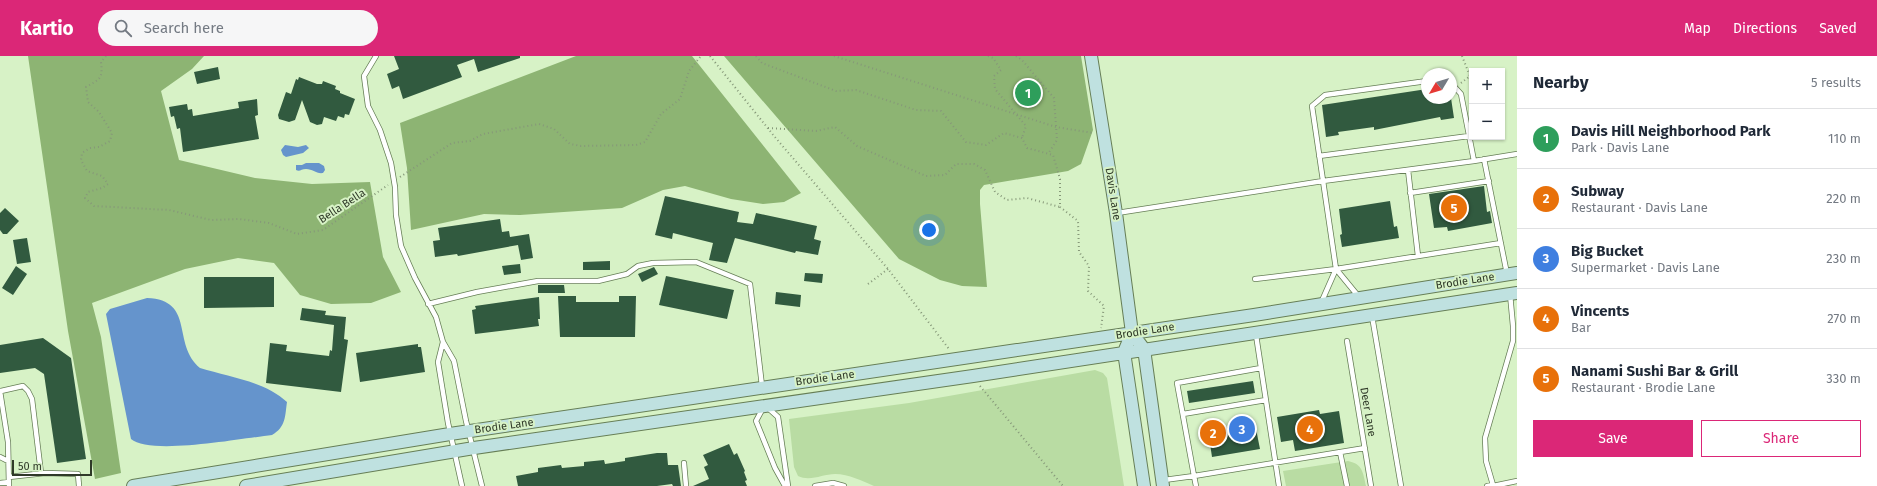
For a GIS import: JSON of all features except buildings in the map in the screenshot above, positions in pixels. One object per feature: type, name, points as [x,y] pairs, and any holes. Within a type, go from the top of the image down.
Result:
[{"type":"main road","name":"Davis Lane","points":[[1091,56],[1116,213],[1132,333],[1144,349],[1163,483]]},
{"type":"main road","name":"Brodie Lane","points":[[133,486],[469,431],[1132,333],[1512,274]]},
{"type":"main road","points":[[1512,274],[1513,294]]},
{"type":"main road","name":"Brodie Lane","points":[[246,486],[474,448],[973,376],[1513,294]]},
{"type":"main road","points":[[1132,333],[1124,352],[1144,486]]},
{"type":"main road","points":[[763,387],[765,405]]},
{"type":"lane","points":[[376,56],[364,76],[368,106],[380,130],[391,163],[396,215],[401,246],[415,278],[436,317],[443,342],[454,361],[466,421],[474,448],[482,486]]},
{"type":"lane","points":[[1360,298],[1336,269],[1312,106],[1326,95],[1421,82]]},
{"type":"lane","points":[[1319,156],[1469,136],[1462,94],[1457,89]]},
{"type":"lane","points":[[1470,140],[1474,161]]},
{"type":"lane","points":[[1116,213],[1323,181],[1484,160],[1517,154]]},
{"type":"lane","points":[[1484,160],[1501,243],[1512,274]]},
{"type":"lane","points":[[1408,170],[1418,256]]},
{"type":"lane","points":[[1410,193],[1488,181]]},
{"type":"lane","points":[[1255,279],[1336,269],[1501,243]]},
{"type":"lane","points":[[428,304],[477,292],[538,282],[598,281],[627,274],[638,266],[653,263],[696,262],[750,284],[763,387]]},
{"type":"lane","points":[[1320,304],[1336,269]]},
{"type":"lane","points":[[1513,294],[1513,341],[1488,426],[1484,448],[1491,486],[1517,481]]},
{"type":"lane","points":[[1372,316],[1400,486]]},
{"type":"lane","points":[[1256,333],[1279,486]]},
{"type":"lane","name":"Deer Lane","points":[[1346,341],[1371,486]]},
{"type":"lane","points":[[443,342],[438,362],[450,434],[462,486]]},
{"type":"lane","points":[[1196,486],[1177,383],[1261,368]]},
{"type":"lane","points":[[9,482],[8,442],[0,391],[23,386],[28,391],[32,399],[41,473]]},
{"type":"lane","points":[[1183,414],[1266,400]]},
{"type":"lane","points":[[785,486],[775,468],[756,421],[765,405],[778,417],[788,486]]},
{"type":"lane","points":[[1163,483],[1194,476],[1365,448]]},
{"type":"lane","points":[[1340,452],[1347,486]]},
{"type":"lane","points":[[0,457],[8,461]]},
{"type":"lane","points":[[684,463],[686,486]]},
{"type":"lane","points":[[0,484],[41,473],[78,474],[79,486]]},
{"type":"lane","points":[[816,486],[833,483],[844,486]]},
{"type":"path","name":"Bella Bella","points":[[106,56],[101,62],[102,73],[99,79],[86,87],[88,102],[99,112],[112,133],[110,140],[99,147],[90,148],[82,153],[81,160],[87,171],[102,176],[108,184],[102,188],[88,192],[85,198],[94,206],[169,210],[212,220],[239,219],[270,223],[297,234],[322,230],[452,144],[470,141],[483,134],[539,124],[554,129],[570,144],[581,146],[636,145],[645,142],[661,114],[680,99],[689,71],[701,56]]},
{"type":"path","points":[[710,56],[768,128],[888,269],[950,351]]},
{"type":"path","points":[[756,56],[762,63],[836,91],[856,90],[916,110],[941,111],[966,142],[986,145],[1004,133],[1022,138]]},
{"type":"path","points":[[834,56],[1056,126],[1104,135]]},
{"type":"path","points":[[988,56],[993,58],[1001,70],[994,76],[995,89],[1026,126],[1022,138],[1027,148],[1053,155],[1060,179],[1060,207]]},
{"type":"path","points":[[1016,56],[1022,60],[1054,98],[1057,140],[1048,154]]},
{"type":"path","points":[[1457,87],[1470,76],[1462,56]]},
{"type":"path","points":[[768,128],[816,132],[835,127],[857,146],[926,176],[945,175],[956,164],[974,164],[985,170],[995,192],[1007,200],[1027,198],[1060,207],[1078,222],[1079,252],[1089,266],[1088,291],[1104,306],[1100,329]]},
{"type":"path","points":[[868,284],[888,269]]},
{"type":"path","points":[[978,383],[1063,486]]},
{"type":"green space","points":[[28,56],[204,56],[192,69],[161,91],[179,160],[255,178],[312,184],[370,182],[383,257],[401,292],[371,303],[331,304],[300,295],[274,263],[238,258],[185,269],[92,303],[101,337],[121,473],[95,479],[68,331]]},
{"type":"green space","points":[[576,56],[692,56],[801,193],[784,202],[763,204],[731,199],[685,186],[663,190],[622,208],[520,215],[484,214],[411,230],[407,168],[400,123]]},
{"type":"green space","points":[[724,56],[1081,56],[1093,130],[1081,164],[1068,171],[984,185],[980,190],[980,204],[987,287],[962,286],[940,280],[899,259]]},
{"type":"green space","points":[[1095,370],[1103,373],[1107,378],[1124,486],[874,486],[855,478],[840,474],[803,478],[798,476],[794,467],[789,419],[909,403]]},
{"type":"green space","points":[[1348,461],[1357,464],[1362,470],[1366,486],[1286,486],[1283,471]]},
{"type":"water","points":[[285,145],[298,147],[306,145],[309,148],[303,153],[286,157],[283,155],[281,150]]},
{"type":"water","points":[[319,163],[324,166],[325,170],[321,173],[308,169],[299,171],[296,170],[296,165]]},
{"type":"water","points":[[147,298],[162,301],[172,306],[178,315],[186,347],[191,358],[200,368],[257,384],[278,395],[287,402],[284,421],[277,432],[272,435],[177,446],[141,444],[131,439],[106,314],[110,309]]},
{"type":"place","name":"Davis Hill Neighborhood Park","points":[[1028,93]]},
{"type":"place","name":"Nanami Sushi Bar & Grill","points":[[1454,208]]},
{"type":"place","name":"Big Bucket","points":[[1242,429]]},
{"type":"place","name":"Vincents","points":[[1310,429]]},
{"type":"place","name":"Subway","points":[[1213,433]]}]
